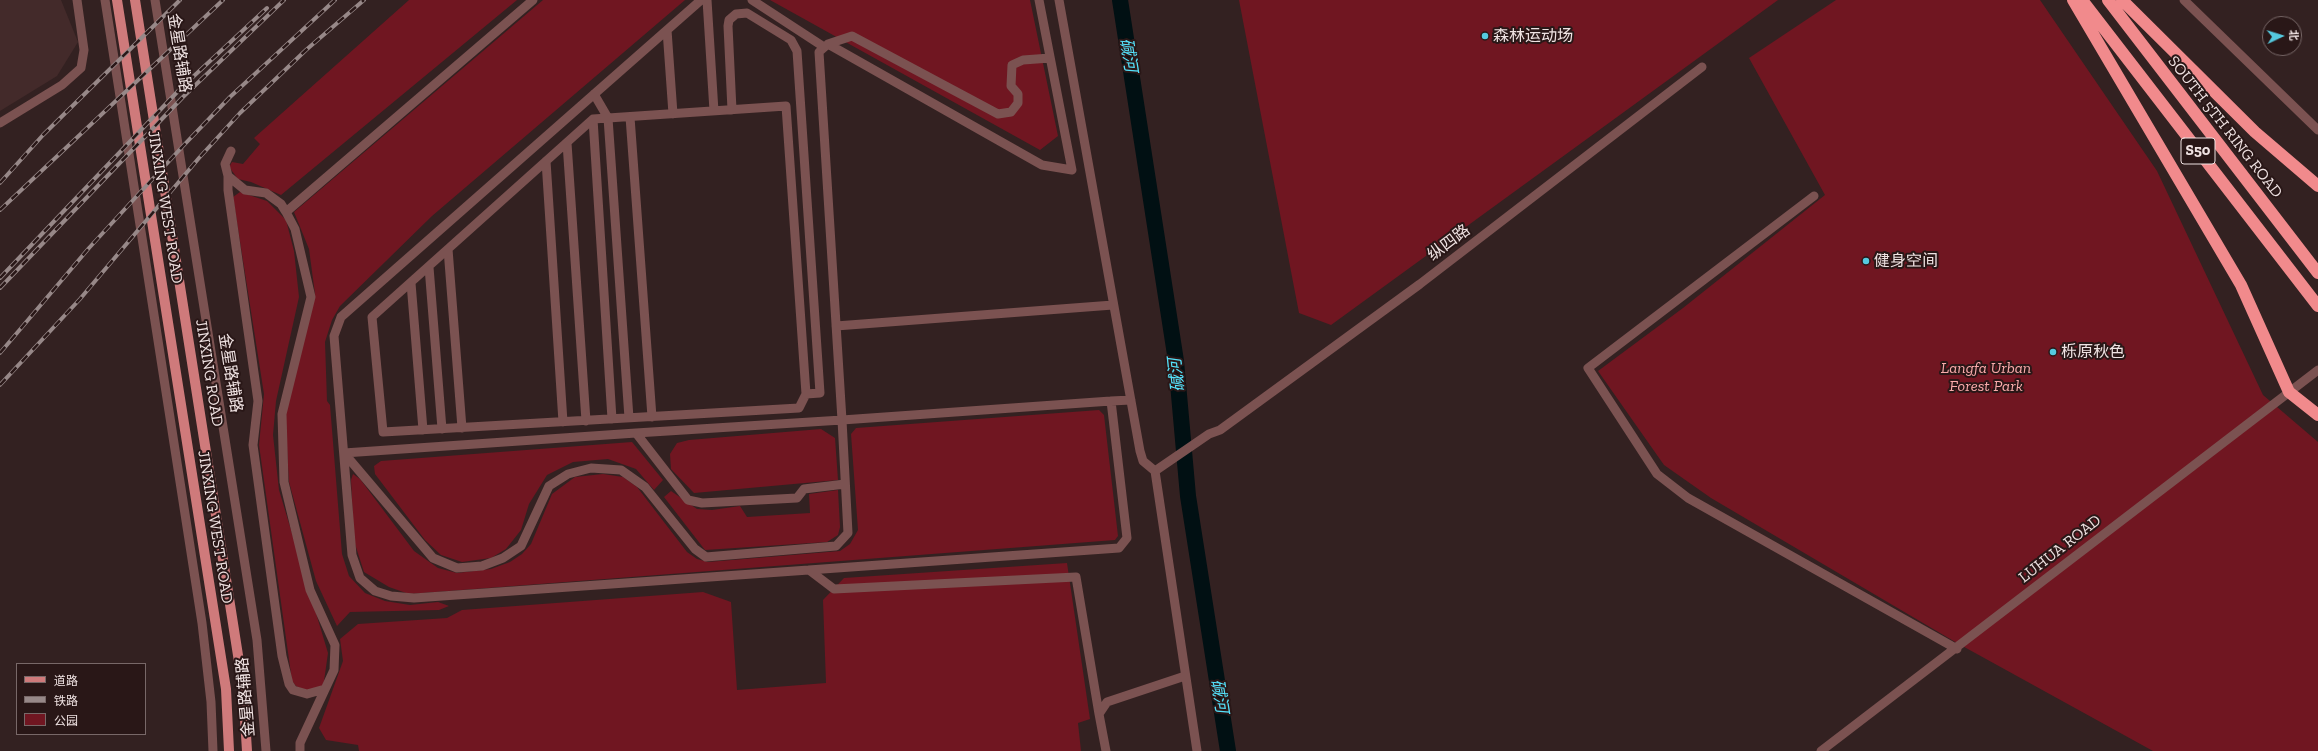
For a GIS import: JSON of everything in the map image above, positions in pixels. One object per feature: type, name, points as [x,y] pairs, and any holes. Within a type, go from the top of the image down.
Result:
[{"type":"highway","points":[[2073,0],[2241,285],[2289,392],[2318,415]]},
{"type":"highway","name":"S50","points":[[2082,0],[2316,304]]},
{"type":"highway","name":"SOUTH 5TH RING ROAD","points":[[2108,0],[2318,273]]},
{"type":"highway","points":[[2122,0],[2255,132],[2318,186]]},
{"type":"main road","name":"JINXING WEST ROAD","points":[[117,0],[226,689],[229,751]]},
{"type":"main road","name":"JINXING ROAD","points":[[134,0],[243,687],[246,751]]},
{"type":"street","points":[[0,123],[62,85],[81,68],[84,50],[76,0]]},
{"type":"street","points":[[105,0],[202,623],[211,702],[213,751]]},
{"type":"street","name":"金星路辅路","points":[[156,0],[257,640],[266,751]]},
{"type":"street","points":[[286,212],[533,0]]},
{"type":"street","points":[[701,0],[341,317],[334,336],[352,555],[360,578],[375,591],[390,596],[414,598],[1119,548],[1127,538],[1111,402]]},
{"type":"street","points":[[707,0],[714,111]]},
{"type":"street","points":[[752,0],[826,45],[1042,165],[1072,170],[1039,0]]},
{"type":"street","points":[[1058,0],[1141,456],[1143,461],[1155,471],[1197,751]]},
{"type":"street","points":[[2184,0],[2317,127]]},
{"type":"street","points":[[732,110],[728,26],[729,20],[736,14],[747,13],[791,40],[798,51],[820,393],[806,394]]},
{"type":"street","points":[[667,30],[673,114]]},
{"type":"street","points":[[344,453],[433,558],[456,568],[482,566],[503,558],[521,546],[549,486],[568,474],[591,468],[621,470],[646,487],[695,549],[706,557],[836,546],[848,532],[824,96],[819,52],[826,45],[852,36],[998,114],[1011,112],[1018,103],[1018,94],[1010,86],[1012,65],[1023,60],[1050,58]]},
{"type":"street","name":"纵四路","points":[[1155,471],[1209,434],[1220,430],[1420,284],[1702,67]]},
{"type":"street","points":[[594,94],[608,118],[629,418]]},
{"type":"street","points":[[786,106],[806,394],[799,408],[383,432],[372,317],[592,119],[714,111],[786,106]]},
{"type":"street","points":[[630,117],[652,417]]},
{"type":"street","points":[[592,119],[612,419]]},
{"type":"street","points":[[567,143],[586,421]]},
{"type":"street","points":[[231,151],[225,164],[228,176],[228,190],[258,401],[253,445],[282,656],[292,690],[307,694],[325,689]]},
{"type":"street","points":[[546,161],[563,422]]},
{"type":"street","points":[[228,176],[245,190],[266,193],[281,204],[295,229],[311,297],[282,414],[284,482],[310,590],[335,645],[334,670],[300,743],[300,751]]},
{"type":"street","points":[[1814,196],[1588,368],[1657,474],[1688,498],[1957,649]]},
{"type":"street","points":[[448,249],[462,428]]},
{"type":"street","points":[[429,267],[442,429]]},
{"type":"street","points":[[411,283],[423,430]]},
{"type":"street","points":[[836,326],[1113,305]]},
{"type":"street","name":"LUHUA ROAD","points":[[1821,751],[1957,649],[2318,370]]},
{"type":"street","points":[[344,453],[1130,400]]},
{"type":"street","points":[[636,433],[688,500],[702,503],[797,498],[804,489],[845,484]]},
{"type":"street","points":[[808,570],[834,589],[1076,578],[1106,751]]},
{"type":"street","points":[[1099,714],[1107,702],[1185,676]]},
{"type":"shaded area","points":[[0,0],[61,0],[78,42],[57,76],[0,111]]},
{"type":"green space","points":[[409,0],[517,0],[281,195],[251,182],[238,179],[229,167],[232,162],[243,164],[260,144],[254,138]]},
{"type":"green space","points":[[543,0],[685,0],[432,216],[340,306],[332,320],[325,342],[327,401],[330,405],[342,554],[349,576],[365,593],[385,601],[410,605],[438,602],[449,606],[439,610],[350,612],[337,626],[316,581],[289,482],[285,415],[315,294],[309,249],[294,212]]},
{"type":"green space","points":[[770,0],[1030,0],[1058,136],[1040,150]]},
{"type":"green space","points":[[1239,0],[1778,0],[1331,325],[1299,313]]},
{"type":"green space","name":"Langfa Urban Forest Park","points":[[1836,0],[2040,0],[2157,171],[2263,395],[2318,442],[2318,751],[2153,751],[1957,643],[1711,498],[1664,465],[1598,371],[1683,308],[1825,195],[1749,58]]},
{"type":"green space","points":[[240,192],[267,201],[286,220],[294,251],[299,297],[276,401],[273,435],[279,490],[328,653],[323,688],[305,691],[296,686],[292,681],[259,445],[264,394],[233,197]]},
{"type":"green space","points":[[1099,410],[1104,415],[1118,536],[1115,540],[409,594],[389,587],[364,572],[354,541],[351,480],[353,474],[360,479],[414,551],[438,568],[457,573],[491,569],[510,562],[522,554],[531,544],[552,494],[575,477],[603,474],[623,477],[637,487],[687,552],[697,559],[708,562],[840,551],[850,544],[858,530],[851,434],[856,428]]},
{"type":"green space","points":[[821,429],[835,438],[838,480],[694,493],[671,469],[670,454],[677,443],[689,440]]},
{"type":"green space","points":[[632,442],[663,480],[654,490],[636,469],[608,459],[573,462],[547,475],[529,504],[521,530],[506,549],[491,558],[462,562],[441,555],[425,540],[375,474],[374,466],[381,461]]},
{"type":"green space","points":[[838,490],[840,527],[838,535],[827,542],[705,550],[664,497],[671,491],[697,509],[712,510],[740,506],[747,517],[810,513],[809,494]]},
{"type":"green space","points":[[1067,563],[1090,719],[1078,723],[1081,751],[359,751],[358,745],[326,740],[319,728],[343,661],[340,639],[358,624],[447,618],[462,610],[703,592],[731,602],[737,690],[826,683],[823,600],[844,578]]},
{"type":"waterway","name":"碱河","points":[[1120,0],[1176,361],[1188,496],[1228,751]]},
{"type":"railway","points":[[0,183],[43,135],[180,0]]},
{"type":"railway","points":[[0,210],[223,0]]},
{"type":"railway","points":[[0,288],[183,97],[284,0]]},
{"type":"railway","points":[[0,353],[89,248],[183,146],[230,97],[335,0]]},
{"type":"railway","points":[[0,385],[80,299],[199,158],[240,113],[306,50],[364,0]]},
{"type":"railway","points":[[0,278],[181,88],[267,8]]},
{"type":"place","name":"森林运动场","points":[[1485,36]]},
{"type":"place","name":"健身空间","points":[[1866,261]]},
{"type":"place","name":"栎原秋色","points":[[2053,352]]}]
